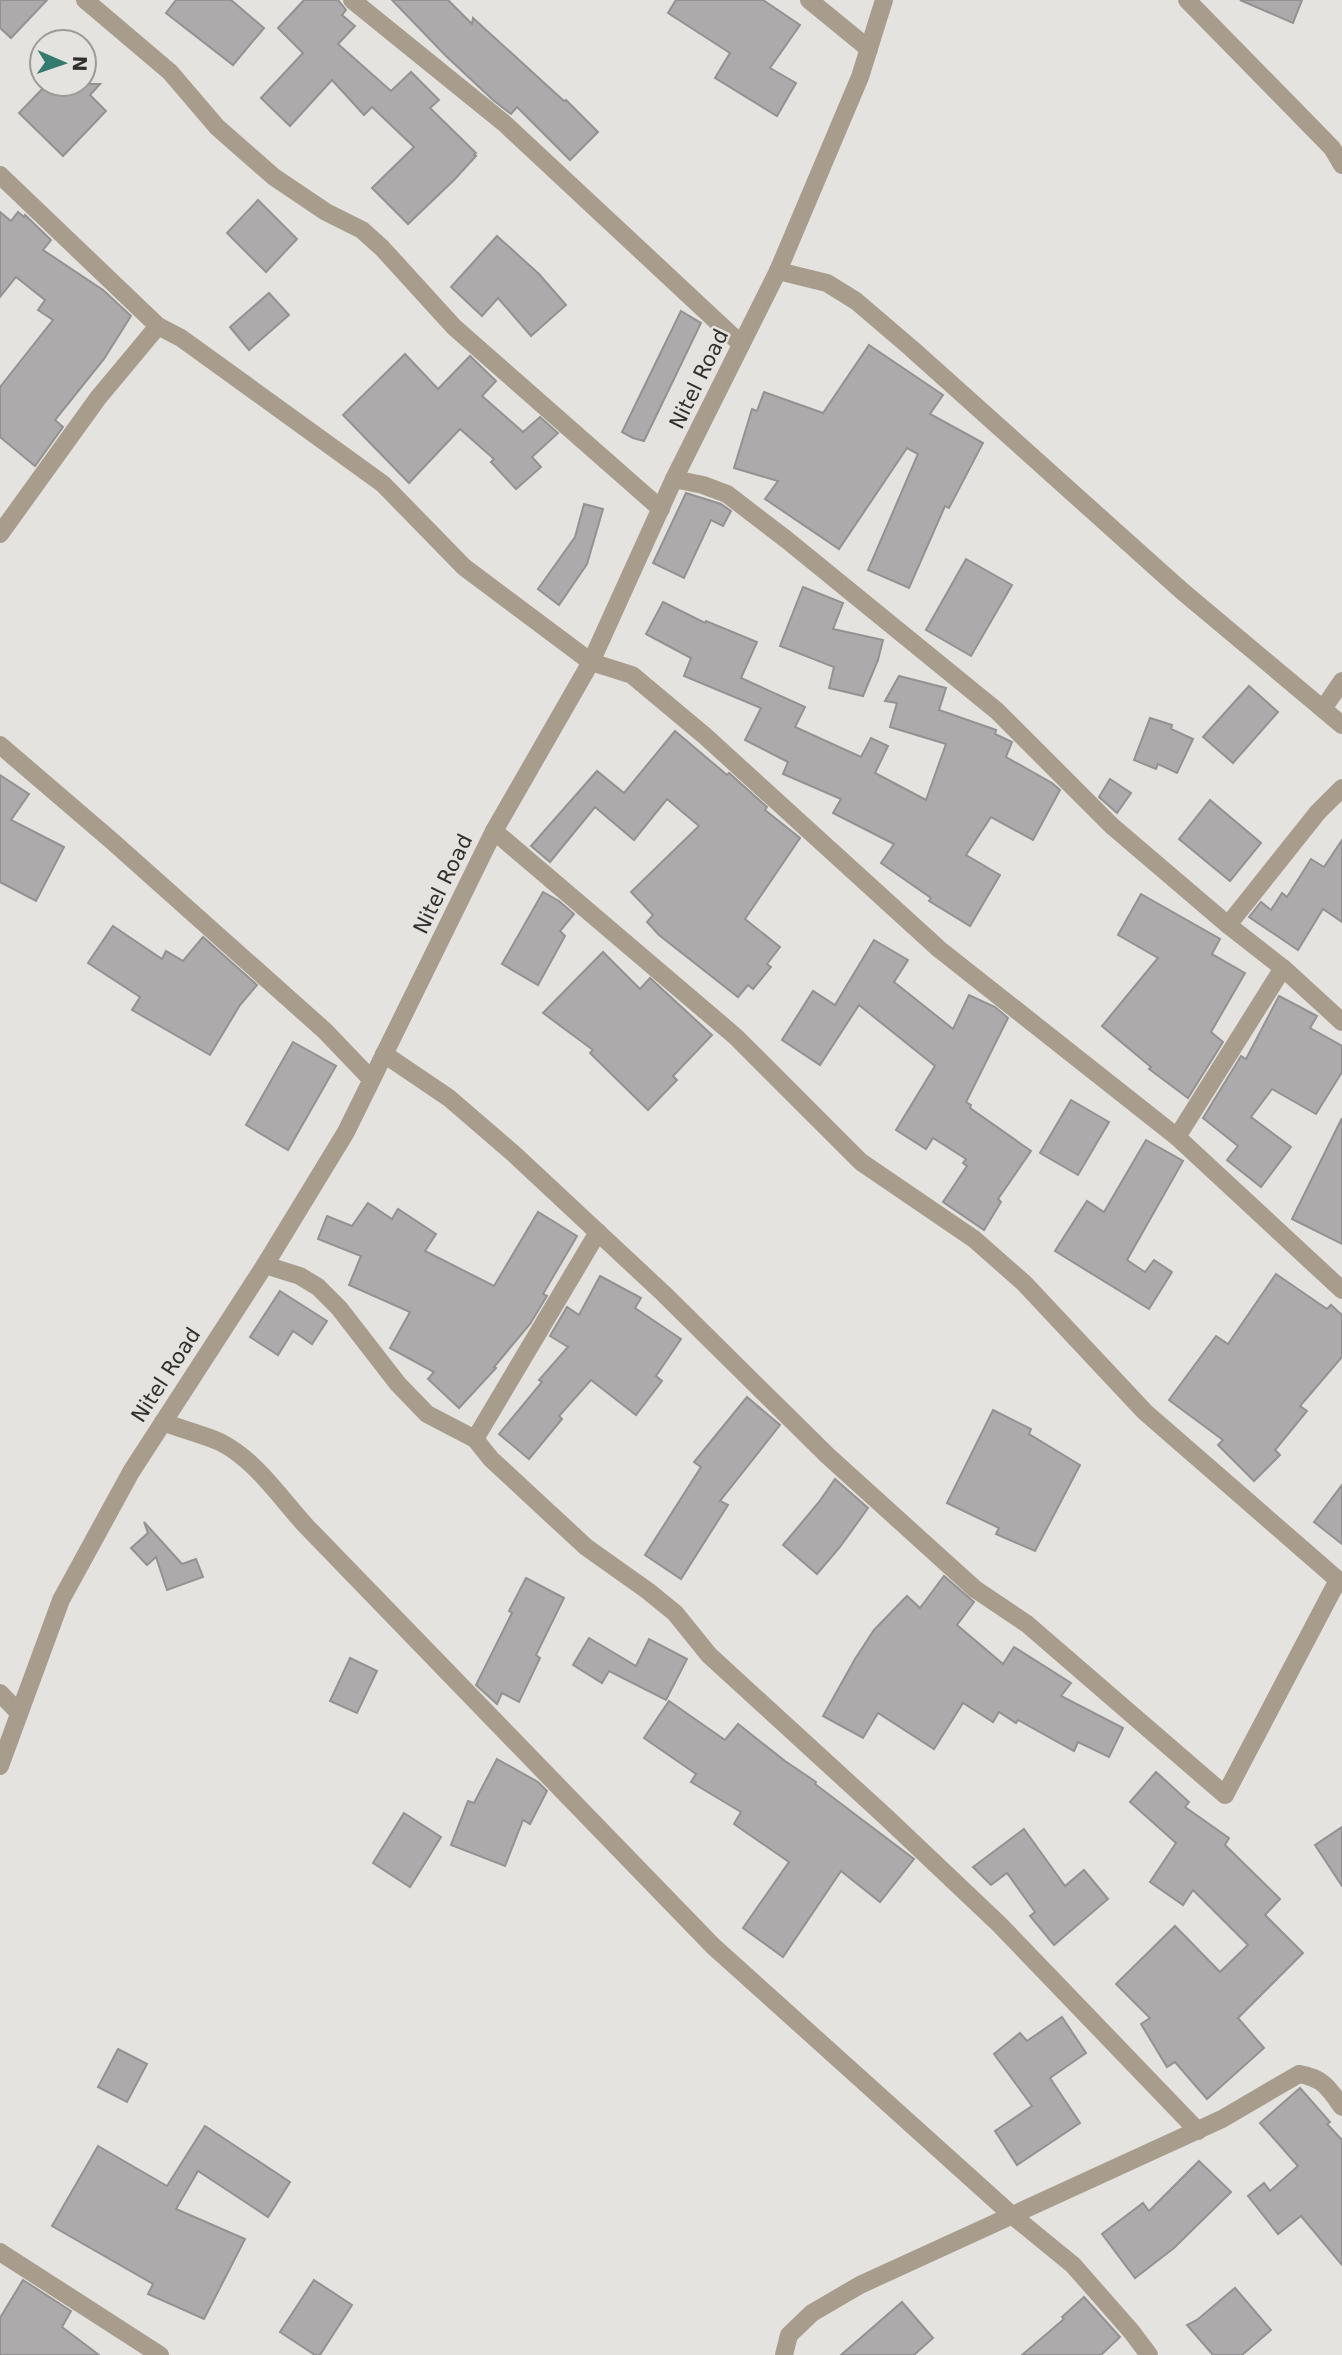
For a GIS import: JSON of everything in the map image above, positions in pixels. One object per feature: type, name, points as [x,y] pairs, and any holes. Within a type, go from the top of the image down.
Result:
[{"type":"street","points":[[85,0],[170,72],[216,127],[274,177],[326,212],[362,230],[382,248],[454,327],[661,509]]},
{"type":"street","points":[[352,0],[504,123],[741,344]]},
{"type":"street","points":[[809,0],[869,49]]},
{"type":"street","name":"Nitel Road","points":[[0,1766],[61,1601],[131,1472],[265,1265],[346,1132],[494,831],[591,662],[674,479],[778,271],[860,77],[884,0]]},
{"type":"street","points":[[1187,0],[1332,148],[1342,165]]},
{"type":"street","points":[[0,174],[158,326],[181,338],[383,484],[464,567],[591,662],[632,675],[705,736],[939,949],[1177,1137],[1342,1290]]},
{"type":"street","points":[[778,271],[827,283],[856,302],[1182,591],[1342,725]]},
{"type":"street","points":[[0,534],[97,398],[158,326]]},
{"type":"street","points":[[674,479],[704,485],[727,494],[787,540],[997,711],[1112,826],[1283,968],[1342,1022]]},
{"type":"street","points":[[1323,709],[1342,681]]},
{"type":"street","points":[[0,745],[325,1031],[371,1079]]},
{"type":"street","points":[[1228,925],[1318,812],[1342,788]]},
{"type":"street","points":[[384,1054],[449,1098],[598,1232],[828,1456],[975,1589],[1027,1624],[1225,1795],[1338,1580],[1145,1412],[1024,1283],[974,1239],[862,1162],[736,1037],[494,831]]},
{"type":"street","points":[[1177,1137],[1283,968]]},
{"type":"street","points":[[475,1439],[598,1232]]},
{"type":"street","points":[[265,1265],[300,1276],[318,1287],[339,1308],[398,1384],[427,1414],[475,1439],[491,1459],[586,1547],[675,1613],[709,1655],[1000,1925],[1198,2131]]},
{"type":"street","points":[[163,1422],[219,1441],[252,1466],[307,1527],[713,1945],[1013,2216],[1073,2266],[1131,2330],[1149,2355]]},
{"type":"street","points":[[0,1693],[19,1713]]},
{"type":"street","points":[[785,2355],[789,2335],[812,2313],[860,2285],[1198,2131],[1299,2074],[1313,2076],[1326,2084],[1342,2107]]},
{"type":"street","points":[[0,2252],[160,2355]]},
{"type":"building","points":[[0,0],[47,0],[11,38],[0,28]]},
{"type":"building","points":[[176,0],[231,0],[264,28],[233,65],[166,13]]},
{"type":"building","points":[[304,0],[338,0],[346,10],[342,15],[355,26],[338,44],[391,91],[411,72],[439,100],[430,108],[476,153],[454,180],[408,224],[372,188],[414,147],[372,107],[364,115],[332,80],[290,126],[261,98],[303,53],[278,28]]},
{"type":"building","points":[[392,0],[448,0],[472,24],[473,18],[598,132],[570,160],[517,107],[511,114],[493,100]]},
{"type":"building","points":[[676,0],[763,0],[800,25],[770,68],[796,83],[777,116],[715,78],[730,53],[668,13]]},
{"type":"building","points":[[1240,0],[1302,0],[1293,23]]},
{"type":"building","points":[[33,98],[93,98],[106,111],[63,156],[19,113]]},
{"type":"building","points":[[258,200],[297,239],[266,272],[227,233]]},
{"type":"building","points":[[0,212],[11,221],[18,212],[24,217],[25,215],[51,240],[43,250],[103,290],[131,316],[104,359],[55,420],[63,427],[35,466],[0,437],[0,387],[53,320],[38,310],[45,300],[16,277],[0,297]]},
{"type":"building","points":[[497,236],[539,274],[566,305],[531,336],[498,298],[482,316],[451,287]]},
{"type":"building","points":[[269,293],[289,315],[249,350],[230,327]]},
{"type":"building","points":[[681,311],[701,323],[644,441],[633,438],[622,432]]},
{"type":"building","points":[[869,345],[943,395],[930,414],[983,443],[949,508],[945,506],[909,588],[868,570],[918,454],[907,448],[839,549],[765,499],[778,481],[734,468],[752,409],[757,411],[764,392],[823,413]]},
{"type":"building","points":[[405,354],[438,389],[470,356],[496,381],[482,396],[523,432],[540,417],[558,433],[532,457],[541,467],[516,489],[491,462],[494,459],[460,429],[409,483],[343,415]]},
{"type":"building","points":[[686,493],[721,504],[731,511],[723,526],[711,520],[684,578],[653,563]]},
{"type":"building","points":[[584,504],[603,509],[587,564],[559,605],[538,589],[575,537]]},
{"type":"building","points":[[966,559],[1012,585],[971,656],[926,630]]},
{"type":"building","points":[[803,587],[843,603],[833,629],[883,640],[863,696],[829,688],[834,667],[780,646]]},
{"type":"building","points":[[663,602],[705,623],[706,621],[757,642],[741,678],[805,707],[795,727],[861,757],[871,738],[888,746],[875,773],[926,800],[946,744],[890,727],[897,703],[885,701],[899,676],[946,688],[939,710],[996,730],[995,734],[1012,742],[1006,757],[1060,790],[1033,840],[991,817],[966,855],[1000,875],[970,926],[929,901],[931,898],[881,863],[894,844],[833,813],[841,799],[783,774],[788,762],[745,740],[761,708],[684,676],[691,658],[646,634]]},
{"type":"building","points":[[1249,686],[1278,712],[1233,763],[1203,737]]},
{"type":"building","points":[[1150,718],[1172,725],[1171,729],[1193,739],[1177,773],[1158,764],[1156,769],[1134,760]]},
{"type":"building","points":[[675,731],[727,775],[729,773],[767,807],[765,810],[800,838],[745,919],[780,947],[767,964],[771,967],[753,989],[748,985],[738,997],[659,935],[647,922],[653,915],[631,892],[699,826],[667,799],[634,840],[595,807],[550,862],[531,846],[597,771],[624,793]]},
{"type":"building","points":[[0,775],[29,794],[11,820],[64,847],[36,901],[0,882]]},
{"type":"building","points":[[1110,779],[1131,793],[1117,813],[1099,797]]},
{"type":"building","points":[[1210,800],[1261,843],[1230,881],[1179,839]]},
{"type":"building","points":[[1342,840],[1342,922],[1323,909],[1298,950],[1249,917],[1261,902],[1271,910],[1282,893],[1287,897],[1311,859],[1324,867]]},
{"type":"building","points":[[543,892],[574,914],[560,931],[565,936],[538,985],[502,964]]},
{"type":"building","points":[[1141,894],[1220,939],[1212,954],[1245,973],[1211,1032],[1223,1042],[1188,1098],[1149,1069],[1151,1067],[1102,1026],[1158,958],[1118,935]]},
{"type":"building","points":[[113,926],[162,959],[166,951],[183,961],[203,937],[257,985],[240,1005],[210,1055],[132,1010],[140,997],[88,963]]},
{"type":"building","points":[[874,940],[908,960],[894,982],[953,1029],[969,995],[995,1007],[1008,1018],[966,1102],[971,1105],[970,1108],[1031,1151],[998,1199],[1001,1202],[984,1230],[943,1202],[967,1166],[963,1163],[966,1159],[933,1138],[926,1149],[896,1130],[935,1066],[859,1005],[820,1065],[782,1040],[813,991],[835,1005]]},
{"type":"building","points":[[603,952],[640,989],[650,978],[712,1035],[673,1076],[677,1080],[648,1110],[590,1053],[593,1050],[543,1013]]},
{"type":"building","points":[[1279,996],[1317,1016],[1310,1028],[1342,1046],[1342,1072],[1316,1114],[1272,1089],[1251,1117],[1291,1147],[1261,1187],[1227,1160],[1238,1146],[1203,1118],[1241,1056],[1246,1059]]},
{"type":"building","points":[[293,1042],[336,1066],[288,1150],[246,1125]]},
{"type":"building","points":[[1071,1100],[1109,1122],[1078,1175],[1040,1153]]},
{"type":"building","points":[[1342,1118],[1342,1244],[1292,1219]]},
{"type":"building","points":[[1146,1140],[1183,1161],[1127,1260],[1145,1272],[1154,1260],[1172,1272],[1149,1309],[1055,1251],[1087,1201],[1104,1212]]},
{"type":"building","points":[[368,1203],[392,1219],[398,1209],[436,1234],[425,1251],[494,1286],[538,1212],[577,1236],[543,1294],[547,1296],[530,1324],[494,1367],[496,1368],[459,1408],[428,1379],[434,1372],[390,1348],[410,1312],[349,1285],[361,1256],[318,1239],[327,1216],[352,1226]]},
{"type":"building","points":[[1276,1274],[1327,1309],[1331,1305],[1342,1315],[1342,1357],[1300,1406],[1307,1411],[1275,1450],[1280,1455],[1254,1481],[1218,1445],[1223,1440],[1169,1400],[1216,1336],[1228,1344]]},
{"type":"building","points":[[600,1276],[641,1298],[635,1308],[681,1339],[656,1376],[662,1381],[636,1415],[591,1380],[559,1416],[562,1419],[529,1459],[499,1434],[542,1382],[539,1380],[568,1347],[550,1336],[567,1307],[579,1315]]},
{"type":"building","points":[[280,1291],[327,1321],[312,1344],[293,1331],[278,1355],[250,1337]]},
{"type":"building","points":[[747,1397],[780,1425],[720,1501],[728,1505],[681,1579],[645,1555],[701,1467],[694,1462]]},
{"type":"building","points":[[993,1410],[1031,1429],[1029,1434],[1080,1465],[1035,1551],[996,1534],[999,1528],[947,1503]]},
{"type":"building","points":[[835,1479],[868,1508],[817,1574],[783,1545]]},
{"type":"building","points":[[1342,1485],[1342,1544],[1314,1522]]},
{"type":"building","points":[[144,1522],[182,1564],[196,1559],[203,1577],[167,1590],[156,1557],[147,1565],[131,1548],[148,1533]]},
{"type":"building","points":[[944,1576],[974,1602],[957,1625],[1003,1664],[1014,1647],[1071,1683],[1061,1696],[1123,1728],[1109,1757],[1078,1742],[1074,1751],[999,1712],[993,1722],[963,1703],[934,1749],[878,1713],[863,1738],[823,1716],[874,1630],[907,1596],[920,1608]]},
{"type":"building","points":[[526,1578],[564,1598],[536,1655],[540,1658],[519,1702],[502,1693],[497,1704],[476,1685],[512,1613],[509,1611]]},
{"type":"building","points":[[589,1638],[636,1666],[649,1639],[687,1659],[666,1700],[609,1671],[602,1683],[573,1665]]},
{"type":"building","points":[[350,1658],[377,1671],[357,1713],[330,1701]]},
{"type":"building","points":[[669,1701],[725,1740],[738,1724],[914,1859],[880,1902],[841,1871],[783,1957],[743,1928],[789,1862],[734,1824],[741,1812],[691,1782],[696,1774],[644,1738]]},
{"type":"building","points":[[497,1759],[538,1782],[547,1791],[530,1824],[523,1820],[505,1866],[451,1845],[468,1801],[474,1803]]},
{"type":"building","points":[[1156,1772],[1189,1802],[1185,1807],[1229,1838],[1225,1845],[1280,1899],[1265,1915],[1303,1953],[1238,2018],[1264,2048],[1207,2099],[1175,2062],[1167,2067],[1141,2024],[1150,2018],[1116,1984],[1175,1926],[1220,1972],[1248,1945],[1193,1890],[1183,1905],[1150,1882],[1176,1843],[1130,1802]]},
{"type":"building","points":[[404,1813],[441,1837],[410,1887],[373,1863]]},
{"type":"building","points":[[1342,1827],[1342,1886],[1315,1845]]},
{"type":"building","points":[[1024,1829],[1065,1886],[1084,1870],[1108,1899],[1054,1945],[1030,1916],[1035,1912],[1007,1873],[991,1885],[973,1867]]},
{"type":"building","points":[[1062,2017],[1086,2053],[1050,2078],[1080,2123],[1017,2165],[995,2131],[1032,2106],[994,2054],[1020,2033],[1027,2041]]},
{"type":"building","points":[[118,2049],[147,2064],[127,2102],[98,2087]]},
{"type":"building","points":[[1300,2088],[1342,2140],[1342,2265],[1301,2216],[1278,2234],[1248,2196],[1264,2183],[1270,2191],[1298,2166],[1260,2123]]},
{"type":"building","points":[[205,2126],[290,2182],[268,2217],[198,2171],[176,2209],[245,2239],[204,2319],[148,2294],[153,2284],[52,2226],[98,2146],[167,2186]]},
{"type":"building","points":[[1199,2161],[1231,2192],[1174,2248],[1135,2278],[1102,2234],[1143,2203],[1149,2211]]},
{"type":"building","points":[[23,2280],[71,2311],[62,2327],[99,2355],[0,2355],[0,2318]]},
{"type":"building","points":[[314,2280],[352,2305],[320,2355],[315,2355],[280,2332]]},
{"type":"building","points":[[1235,2288],[1271,2330],[1242,2355],[1213,2355],[1187,2325],[1197,2320]]},
{"type":"building","points":[[1084,2297],[1120,2337],[1101,2355],[1022,2355],[1064,2319],[1062,2317]]},
{"type":"building","points":[[902,2302],[933,2338],[914,2355],[841,2355]]}]
